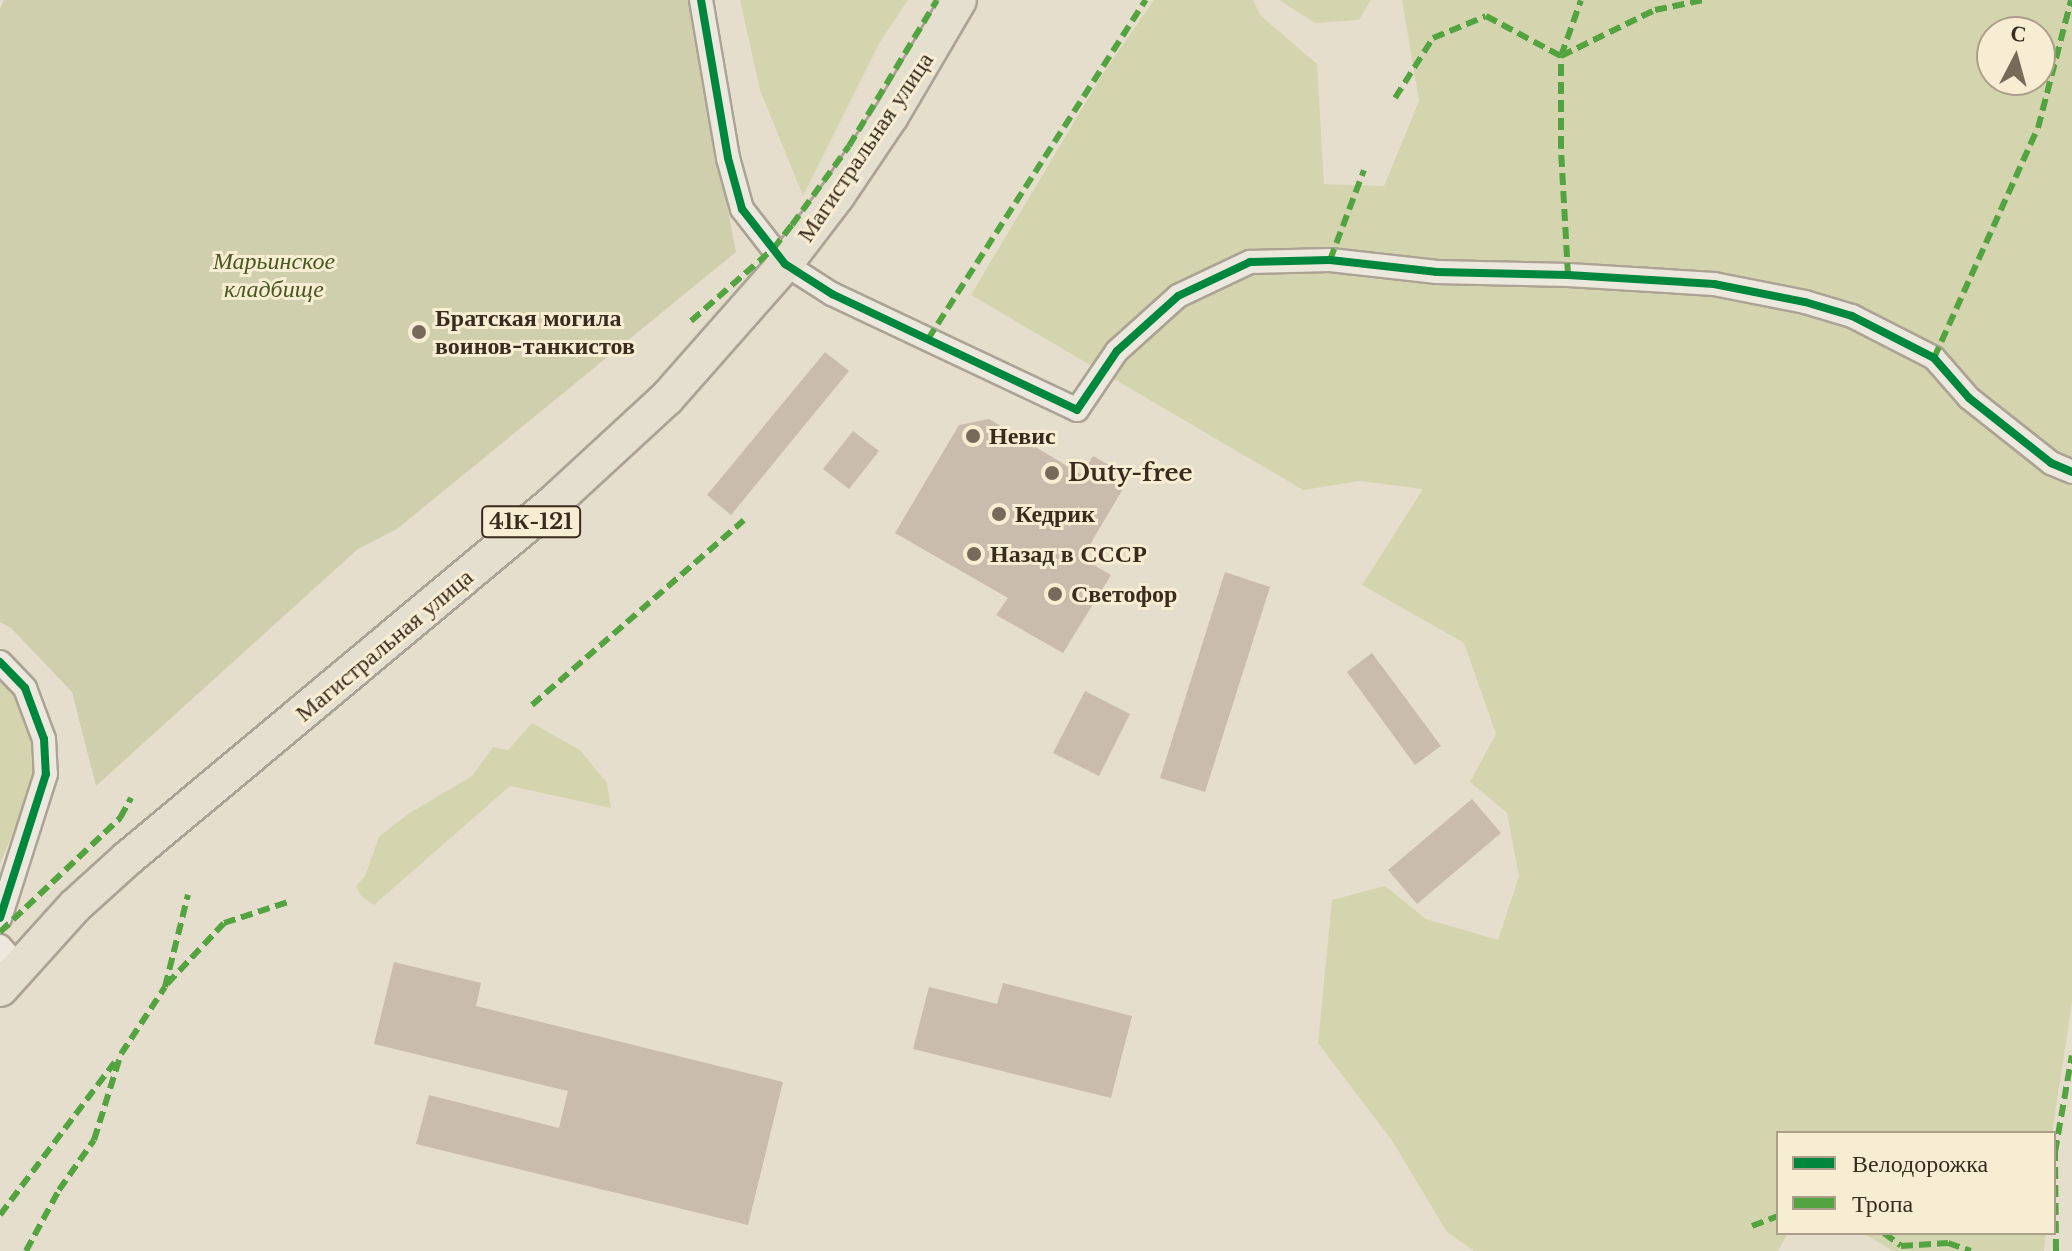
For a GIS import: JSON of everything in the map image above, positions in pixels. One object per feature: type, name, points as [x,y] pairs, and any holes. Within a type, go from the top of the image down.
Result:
[{"type":"main road","name":"Магистральная улица","points":[[6,967],[128,858],[410,624],[617,446],[667,398],[785,264],[891,116],[959,0]]},
{"type":"street","points":[[701,0],[728,158],[742,209],[785,264],[832,294],[1077,410],[1117,351],[1178,296],[1250,262],[1330,260],[1437,272],[1568,275],[1714,284],[1805,302],[1852,316],[1934,358],[1969,398],[2051,463],[2072,472]]},
{"type":"street","points":[[0,662],[25,688],[44,739],[46,774],[0,918]]},
{"type":"green space","name":"Марьинское кладбище","points":[[4,0],[688,0],[736,252],[397,529],[358,549],[96,786],[72,692],[11,628],[0,622],[0,9]]},
{"type":"green space","points":[[740,0],[908,0],[880,42],[803,196],[760,90]]},
{"type":"green space","points":[[1154,0],[1253,0],[1261,16],[1317,64],[1324,184],[1384,186],[1419,101],[1402,0],[2072,0],[2072,1003],[2052,1131],[1776,1131],[1776,1235],[1787,1235],[1778,1251],[1474,1251],[1447,1232],[1393,1142],[1318,1043],[1332,900],[1385,886],[1426,919],[1498,940],[1519,876],[1507,813],[1470,782],[1496,734],[1464,643],[1362,585],[1423,489],[1360,481],[1303,490],[971,295],[1102,75]]},
{"type":"green space","points":[[1279,0],[1371,0],[1359,20],[1315,23]]},
{"type":"green space","points":[[0,678],[32,713],[33,788],[0,863]]},
{"type":"green space","points":[[532,723],[580,750],[607,783],[611,808],[510,786],[374,905],[361,896],[356,886],[365,876],[379,837],[408,814],[472,776],[493,747],[508,750]]},
{"type":"green space","points":[[1866,1235],[2046,1235],[2044,1251],[1893,1251]]},
{"type":"building","points":[[825,352],[849,371],[731,515],[707,495]]},
{"type":"building","points":[[989,419],[1082,475],[1093,456],[1130,477],[1082,558],[1111,575],[1063,653],[996,615],[1008,598],[895,533],[959,425]]},
{"type":"building","points":[[853,431],[879,451],[849,489],[823,469]]},
{"type":"building","points":[[1225,572],[1270,587],[1205,792],[1160,778]]},
{"type":"building","points":[[1372,653],[1441,746],[1415,765],[1347,672]]},
{"type":"building","points":[[1085,691],[1130,714],[1099,776],[1053,753]]},
{"type":"building","points":[[1472,799],[1501,833],[1417,904],[1388,870]]},
{"type":"building","points":[[394,962],[481,983],[476,1006],[783,1082],[748,1225],[416,1144],[429,1095],[559,1128],[568,1091],[374,1044]]},
{"type":"building","points":[[1003,983],[1132,1016],[1111,1098],[913,1049],[929,987],[997,1004]]},
{"type":"marked path","points":[[691,321],[773,249],[792,225],[849,146],[937,0]]},
{"type":"marked path","points":[[928,339],[1146,0]]},
{"type":"marked path","points":[[1568,275],[1561,148],[1561,56],[1581,0]]},
{"type":"marked path","points":[[1395,98],[1433,38],[1486,16],[1561,56],[1655,10],[1703,0]]},
{"type":"marked path","points":[[1934,358],[2038,128],[2071,0]]},
{"type":"marked path","points":[[1330,260],[1364,170]]},
{"type":"marked path","points":[[532,705],[744,520]]},
{"type":"marked path","points":[[0,932],[120,818],[131,798]]},
{"type":"marked path","points":[[26,1251],[59,1190],[94,1140],[121,1054],[165,987],[188,895]]},
{"type":"marked path","points":[[167,984],[224,923],[291,901]]},
{"type":"marked path","points":[[2056,1146],[2072,1055]]},
{"type":"marked path","points":[[0,1215],[115,1062]]},
{"type":"marked path","points":[[1752,1226],[1776,1217]]},
{"type":"marked path","points":[[1887,1235],[1901,1246],[1948,1243],[1971,1251]]},
{"type":"marked path","points":[[2056,1235],[2056,1251]]},
{"type":"cycle path","points":[[701,0],[728,158],[742,209],[785,264],[832,294],[1077,410],[1117,351],[1178,296],[1250,262],[1330,260],[1437,272],[1568,275],[1714,284],[1805,302],[1852,316],[1934,358],[1969,398],[2051,463],[2072,472]]},
{"type":"cycle path","points":[[0,662],[25,688],[44,739],[46,774],[0,918]]},
{"type":"place","name":"Братская могила воинов-танкистов","points":[[419,332]]},
{"type":"place","name":"Невис","points":[[973,436]]},
{"type":"place","name":"Duty-free","points":[[1052,473]]},
{"type":"place","name":"Кедрик","points":[[999,514]]},
{"type":"place","name":"Назад в СССР","points":[[974,554]]},
{"type":"place","name":"Светофор","points":[[1055,594]]}]
